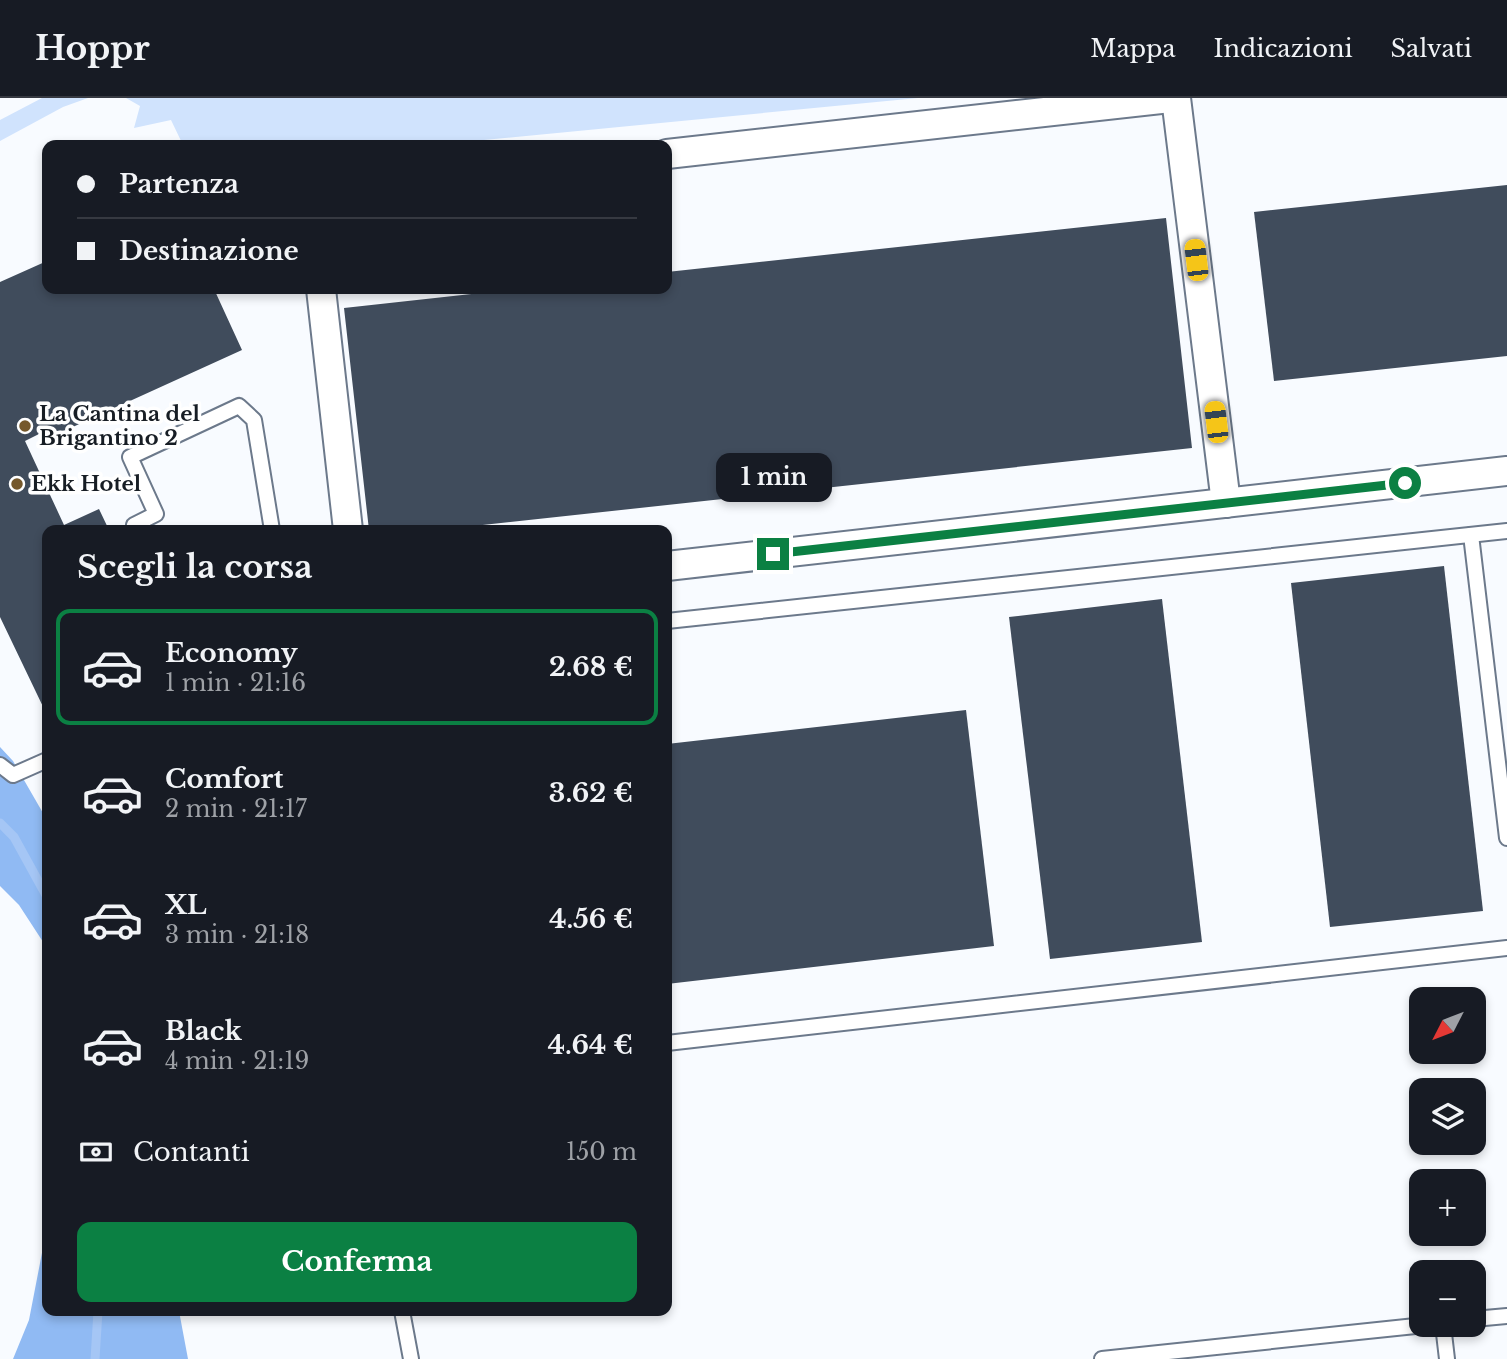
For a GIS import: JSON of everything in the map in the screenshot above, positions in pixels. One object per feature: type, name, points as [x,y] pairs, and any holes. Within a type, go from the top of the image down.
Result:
[{"type":"street","points":[[672,153],[1173,98],[1226,503]]},
{"type":"street","points":[[322,294],[347,525]]},
{"type":"street","points":[[672,565],[1507,471]]},
{"type":"lane","points":[[134,525],[156,514],[130,457],[239,406],[254,420],[271,525]]},
{"type":"lane","points":[[672,620],[1507,531]]},
{"type":"lane","points":[[1471,535],[1507,838]]},
{"type":"lane","points":[[0,765],[13,775],[42,762]]},
{"type":"lane","points":[[672,1042],[1507,948]]},
{"type":"lane","points":[[403,1316],[411,1359]]},
{"type":"lane","points":[[1486,1319],[1507,1316]]},
{"type":"lane","points":[[1102,1359],[1409,1327]]},
{"type":"lane","points":[[1444,1337],[1447,1359]]},
{"type":"shaded area","points":[[42,98],[88,98],[63,107],[0,141],[0,120]]},
{"type":"shaded area","points":[[126,98],[918,98],[484,140],[181,140],[171,120],[134,128],[140,106]]},
{"type":"shaded area","points":[[0,747],[13,761],[42,811],[42,940],[19,905],[0,886]]},
{"type":"shaded area","points":[[42,1253],[42,1316],[180,1316],[188,1359],[13,1359],[29,1320]]},
{"type":"building","points":[[1507,185],[1507,356],[1274,381],[1254,212]]},
{"type":"building","points":[[1166,218],[1192,448],[483,525],[368,525],[344,308],[471,294],[672,294],[672,271]]},
{"type":"building","points":[[42,263],[42,294],[216,294],[242,350],[53,436],[49,429],[25,441],[64,525],[42,525],[42,705],[0,617],[0,282]]},
{"type":"building","points":[[99,509],[107,525],[64,525]]},
{"type":"building","points":[[1444,566],[1483,911],[1330,927],[1291,583]]},
{"type":"building","points":[[1162,599],[1202,942],[1050,959],[1009,617]]},
{"type":"building","points":[[966,710],[994,946],[672,983],[672,743]]},
{"type":"waterway","points":[[0,823],[14,837],[42,888]]},
{"type":"waterway","points":[[95,1359],[98,1316]]},
{"type":"place","name":"La Cantina del Brigantino 2","points":[[25,426]]},
{"type":"place","name":"Ekk Hotel","points":[[17,484]]},
{"type":"route","points":[[773,554],[1405,483]]}]
